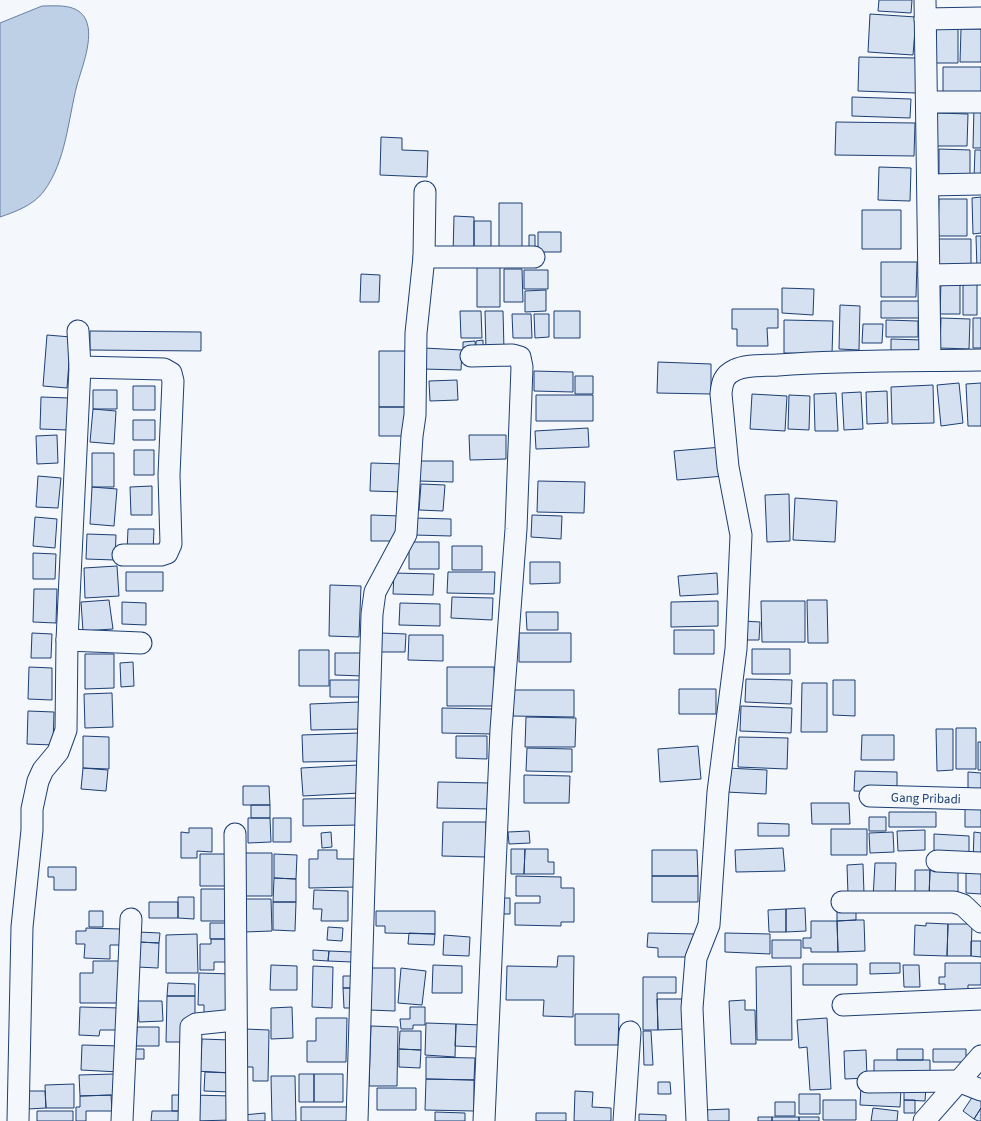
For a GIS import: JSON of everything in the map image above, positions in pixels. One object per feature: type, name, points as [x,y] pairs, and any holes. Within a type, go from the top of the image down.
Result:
[{"type":"street","points":[[930,360],[925,10],[981,18]]},
{"type":"street","points":[[927,102],[981,102]]},
{"type":"street","points":[[928,185],[981,184]]},
{"type":"street","points":[[357,1121],[372,614],[375,592],[406,534],[412,436],[415,415],[416,334],[424,257],[425,192]]},
{"type":"street","points":[[424,257],[534,257]]},
{"type":"street","points":[[929,275],[981,274]]},
{"type":"street","points":[[18,1121],[22,927],[32,830],[32,809],[38,781],[43,770],[58,752],[66,730],[67,640],[80,367],[78,331]]},
{"type":"street","points":[[471,356],[513,355],[520,357],[522,367],[516,529],[501,730],[484,1121]]},
{"type":"street","points":[[697,1121],[692,1008],[696,958],[709,925],[718,792],[736,649],[741,535],[728,467],[721,394],[722,383],[727,374],[737,369],[750,367],[790,364],[981,360]]},
{"type":"street","points":[[80,367],[164,369],[172,373],[169,475],[171,544],[167,553],[161,556],[123,556]]},
{"type":"street","points":[[67,640],[141,643]]},
{"type":"street","name":"Gang Pribadi","points":[[870,796],[981,798]]},
{"type":"street","points":[[235,834],[235,1020],[237,1121]]},
{"type":"street","points":[[937,861],[981,863]]},
{"type":"street","points":[[842,902],[954,902],[964,905],[981,922]]},
{"type":"street","points":[[122,1121],[131,919]]},
{"type":"street","points":[[843,1005],[981,999]]},
{"type":"street","points":[[189,1121],[191,1027],[196,1024],[235,1020]]},
{"type":"street","points":[[624,1121],[630,1032]]},
{"type":"street","points":[[924,1121],[981,1056]]},
{"type":"street","points":[[868,1082],[958,1081],[981,1090]]},
{"type":"water","points":[[42,6],[60,6],[73,8],[78,11],[86,20],[89,35],[88,44],[77,85],[62,154],[51,179],[40,196],[30,204],[0,217],[0,23]]},
{"type":"building","points":[[879,0],[912,0],[911,13],[878,11]]},
{"type":"building","points":[[870,14],[916,17],[913,55],[868,52]]},
{"type":"building","points":[[936,28],[958,28],[958,63],[936,63]]},
{"type":"building","points":[[961,29],[981,29],[981,62],[960,62]]},
{"type":"building","points":[[859,57],[917,58],[916,93],[858,91]]},
{"type":"building","points":[[943,67],[981,67],[981,93],[943,93]]},
{"type":"building","points":[[852,97],[911,99],[910,118],[852,116]]},
{"type":"building","points":[[974,106],[981,107],[981,148],[973,148]]},
{"type":"building","points":[[937,113],[968,114],[967,146],[936,146]]},
{"type":"building","points":[[836,122],[915,123],[914,156],[835,155]]},
{"type":"building","points":[[381,137],[402,138],[402,150],[428,151],[427,177],[380,175]]},
{"type":"building","points":[[939,149],[970,150],[970,178],[939,177]]},
{"type":"building","points":[[975,150],[981,150],[981,178],[974,178]]},
{"type":"building","points":[[879,167],[911,168],[910,201],[878,200]]},
{"type":"building","points":[[981,197],[981,233],[973,234],[972,198]]},
{"type":"building","points":[[939,199],[967,199],[967,236],[938,236]]},
{"type":"building","points":[[499,203],[522,203],[522,253],[499,253]]},
{"type":"building","points":[[862,210],[901,210],[901,249],[862,249]]},
{"type":"building","points":[[454,216],[474,217],[474,250],[453,254]]},
{"type":"building","points":[[474,221],[491,221],[491,251],[474,250]]},
{"type":"building","points":[[538,232],[561,232],[561,252],[538,252]]},
{"type":"building","points":[[529,235],[535,235],[535,250],[529,250]]},
{"type":"building","points":[[976,236],[981,236],[981,269],[977,269]]},
{"type":"building","points":[[938,239],[971,239],[971,270],[938,270]]},
{"type":"building","points":[[881,262],[917,262],[916,297],[881,297]]},
{"type":"building","points":[[477,267],[500,267],[500,307],[477,307]]},
{"type":"building","points":[[504,269],[522,269],[523,302],[504,302]]},
{"type":"building","points":[[524,270],[548,270],[548,289],[524,289]]},
{"type":"building","points":[[361,274],[380,275],[379,302],[360,302]]},
{"type":"building","points":[[941,280],[960,280],[960,314],[940,314]]},
{"type":"building","points":[[963,280],[977,280],[977,315],[963,315]]},
{"type":"building","points":[[782,288],[814,289],[813,315],[782,313]]},
{"type":"building","points":[[546,290],[546,311],[525,312],[525,291]]},
{"type":"building","points":[[881,301],[919,301],[919,318],[881,318]]},
{"type":"building","points":[[840,305],[860,306],[859,350],[839,349]]},
{"type":"building","points":[[732,309],[778,309],[778,328],[767,328],[768,346],[737,346],[737,329],[732,329]]},
{"type":"building","points":[[460,311],[481,311],[482,338],[461,338]]},
{"type":"building","points":[[485,311],[503,311],[504,350],[486,350]]},
{"type":"building","points":[[554,311],[580,311],[580,338],[554,338]]},
{"type":"building","points":[[512,314],[531,314],[532,338],[513,338]]},
{"type":"building","points":[[534,314],[549,314],[549,337],[535,338]]},
{"type":"building","points":[[941,318],[970,319],[969,349],[940,348]]},
{"type":"building","points":[[973,318],[981,318],[981,348],[973,348]]},
{"type":"building","points":[[784,320],[833,321],[832,354],[784,353]]},
{"type":"building","points":[[886,320],[918,321],[918,337],[886,337]]},
{"type":"building","points":[[863,324],[883,324],[882,343],[862,343]]},
{"type":"building","points":[[90,331],[201,332],[201,351],[90,350]]},
{"type":"building","points":[[47,335],[71,337],[67,388],[43,386]]},
{"type":"building","points":[[891,339],[922,340],[921,354],[891,353]]},
{"type":"building","points":[[483,340],[483,352],[476,352],[476,341]]},
{"type":"building","points":[[475,341],[476,353],[463,353],[463,342]]},
{"type":"building","points":[[424,348],[462,350],[461,370],[423,369]]},
{"type":"building","points":[[379,351],[409,351],[409,407],[379,407]]},
{"type":"building","points":[[658,362],[711,364],[711,394],[657,393]]},
{"type":"building","points":[[534,371],[573,372],[573,392],[534,391]]},
{"type":"building","points":[[575,376],[593,376],[593,394],[575,394]]},
{"type":"building","points":[[457,380],[458,400],[430,401],[429,381]]},
{"type":"building","points":[[959,383],[963,423],[941,426],[937,385]]},
{"type":"building","points":[[981,383],[981,426],[968,426],[966,384]]},
{"type":"building","points":[[933,385],[934,423],[892,424],[891,387]]},
{"type":"building","points":[[133,386],[155,386],[155,410],[133,410]]},
{"type":"building","points":[[93,390],[117,390],[117,409],[93,409]]},
{"type":"building","points":[[887,391],[888,423],[867,424],[866,392]]},
{"type":"building","points":[[861,392],[863,429],[844,430],[842,393]]},
{"type":"building","points":[[836,393],[838,431],[815,431],[814,394]]},
{"type":"building","points":[[752,394],[787,396],[785,431],[750,429]]},
{"type":"building","points":[[536,395],[593,395],[593,421],[536,421]]},
{"type":"building","points":[[789,395],[810,396],[809,430],[788,429]]},
{"type":"building","points":[[41,397],[69,398],[68,430],[40,429]]},
{"type":"building","points":[[379,407],[408,407],[408,436],[379,436]]},
{"type":"building","points":[[93,409],[116,411],[114,444],[90,442]]},
{"type":"building","points":[[133,420],[155,420],[155,440],[133,440]]},
{"type":"building","points":[[588,428],[589,447],[536,449],[535,431]]},
{"type":"building","points":[[57,435],[58,463],[37,464],[36,436]]},
{"type":"building","points":[[469,435],[506,435],[506,459],[470,460]]},
{"type":"building","points":[[722,447],[724,476],[677,480],[674,451]]},
{"type":"building","points":[[134,450],[154,450],[154,475],[134,475]]},
{"type":"building","points":[[92,453],[114,453],[114,487],[92,487]]},
{"type":"building","points":[[420,461],[453,461],[453,482],[419,481]]},
{"type":"building","points":[[371,463],[405,464],[405,492],[370,491]]},
{"type":"building","points":[[38,476],[61,478],[58,508],[36,507]]},
{"type":"building","points":[[538,481],[585,482],[584,513],[537,512]]},
{"type":"building","points":[[421,484],[445,485],[443,511],[419,510]]},
{"type":"building","points":[[152,486],[152,515],[131,515],[130,487]]},
{"type":"building","points":[[92,487],[117,489],[114,526],[90,524]]},
{"type":"building","points":[[789,494],[790,541],[767,542],[765,495]]},
{"type":"building","points":[[795,498],[837,501],[835,542],[793,540]]},
{"type":"building","points":[[371,515],[401,516],[401,541],[371,541]]},
{"type":"building","points":[[532,515],[562,516],[561,539],[531,537]]},
{"type":"building","points":[[35,517],[57,519],[55,548],[33,546]]},
{"type":"building","points":[[414,518],[451,519],[451,536],[414,535]]},
{"type":"building","points":[[128,529],[154,529],[153,552],[127,551]]},
{"type":"building","points":[[87,534],[116,535],[115,560],[86,559]]},
{"type":"building","points":[[409,542],[439,542],[439,569],[409,569]]},
{"type":"building","points":[[452,546],[482,546],[482,570],[452,570]]},
{"type":"building","points":[[33,553],[56,554],[55,579],[33,579]]},
{"type":"building","points":[[530,562],[560,562],[560,583],[530,584]]},
{"type":"building","points":[[117,566],[119,596],[85,598],[84,568]]},
{"type":"building","points":[[126,572],[163,572],[163,591],[126,591]]},
{"type":"building","points":[[448,572],[495,572],[494,594],[447,593]]},
{"type":"building","points":[[394,573],[434,574],[433,595],[393,594]]},
{"type":"building","points":[[717,573],[718,594],[680,596],[678,576]]},
{"type":"building","points":[[330,585],[361,586],[359,637],[329,636]]},
{"type":"building","points":[[34,589],[57,589],[56,623],[33,622]]},
{"type":"building","points":[[452,597],[493,598],[492,620],[451,618]]},
{"type":"building","points":[[109,600],[113,629],[83,631],[81,602]]},
{"type":"building","points":[[807,600],[827,600],[828,643],[808,643]]},
{"type":"building","points":[[718,601],[718,626],[671,627],[671,602]]},
{"type":"building","points":[[761,601],[805,601],[805,642],[762,642]]},
{"type":"building","points":[[122,602],[146,603],[146,625],[122,624]]},
{"type":"building","points":[[400,603],[440,604],[440,626],[399,625]]},
{"type":"building","points":[[526,612],[558,612],[558,630],[527,630]]},
{"type":"building","points":[[743,621],[760,622],[759,640],[743,640]]},
{"type":"building","points":[[674,630],[714,630],[714,654],[674,654]]},
{"type":"building","points":[[32,633],[52,634],[51,658],[31,658]]},
{"type":"building","points":[[381,633],[406,634],[405,652],[380,652]]},
{"type":"building","points":[[519,633],[571,633],[571,662],[519,662]]},
{"type":"building","points":[[409,635],[443,635],[443,661],[408,660]]},
{"type":"building","points":[[752,649],[790,649],[790,674],[752,674]]},
{"type":"building","points":[[299,650],[329,650],[329,686],[299,686]]},
{"type":"building","points":[[335,653],[362,653],[362,676],[335,675]]},
{"type":"building","points":[[85,654],[114,654],[114,688],[85,689]]},
{"type":"building","points":[[133,662],[134,686],[121,687],[120,663]]},
{"type":"building","points":[[29,667],[52,668],[52,700],[28,699]]},
{"type":"building","points":[[447,667],[494,667],[495,706],[447,706]]},
{"type":"building","points":[[746,679],[792,680],[791,704],[745,702]]},
{"type":"building","points":[[330,680],[362,680],[362,697],[330,697]]},
{"type":"building","points":[[833,680],[855,680],[855,716],[833,715]]},
{"type":"building","points":[[802,683],[827,683],[827,732],[801,732]]},
{"type":"building","points":[[679,689],[716,689],[716,714],[679,714]]},
{"type":"building","points":[[513,690],[574,690],[574,717],[513,716]]},
{"type":"building","points":[[112,693],[113,727],[85,728],[84,694]]},
{"type":"building","points":[[360,702],[361,729],[311,730],[310,704]]},
{"type":"building","points":[[741,706],[792,708],[791,733],[740,731]]},
{"type":"building","points":[[442,708],[493,709],[492,734],[442,733]]},
{"type":"building","points":[[28,711],[54,712],[53,745],[27,744]]},
{"type":"building","points":[[526,717],[576,718],[575,747],[525,747]]},
{"type":"building","points":[[956,728],[976,728],[976,769],[956,769]]},
{"type":"building","points":[[936,729],[953,729],[953,770],[937,771]]},
{"type":"building","points":[[359,733],[360,761],[303,762],[302,735]]},
{"type":"building","points":[[862,735],[894,735],[894,760],[861,760]]},
{"type":"building","points":[[83,736],[109,737],[109,769],[83,768]]},
{"type":"building","points":[[456,736],[487,736],[487,759],[456,758]]},
{"type":"building","points":[[739,737],[788,738],[787,769],[738,767]]},
{"type":"building","points":[[978,742],[981,742],[981,770],[978,770]]},
{"type":"building","points":[[698,746],[701,779],[660,782],[658,749]]},
{"type":"building","points":[[527,748],[572,749],[572,772],[526,771]]},
{"type":"building","points":[[358,765],[360,793],[303,796],[301,768]]},
{"type":"building","points":[[83,768],[108,770],[106,791],[81,789]]},
{"type":"building","points":[[727,768],[767,770],[766,794],[726,792]]},
{"type":"building","points":[[855,771],[897,772],[897,792],[854,791]]},
{"type":"building","points":[[968,772],[981,773],[981,793],[968,793]]},
{"type":"building","points":[[524,775],[570,776],[569,803],[524,803]]},
{"type":"building","points":[[438,782],[491,783],[491,809],[437,808]]},
{"type":"building","points":[[243,786],[269,786],[270,805],[243,805]]},
{"type":"building","points":[[360,798],[360,825],[303,826],[303,799]]},
{"type":"building","points":[[811,803],[849,803],[850,824],[812,824]]},
{"type":"building","points":[[251,805],[270,805],[270,818],[251,818]]},
{"type":"building","points":[[965,805],[981,805],[981,827],[965,827]]},
{"type":"building","points":[[889,812],[936,812],[936,827],[889,827]]},
{"type":"building","points":[[869,817],[886,817],[886,831],[869,831]]},
{"type":"building","points":[[248,818],[270,818],[271,842],[248,843]]},
{"type":"building","points":[[273,818],[291,818],[291,842],[273,842]]},
{"type":"building","points":[[443,822],[486,822],[486,857],[442,856]]},
{"type":"building","points":[[758,823],[789,824],[789,836],[758,836]]},
{"type":"building","points":[[189,828],[212,828],[212,852],[197,851],[197,858],[181,858],[181,832],[189,833]]},
{"type":"building","points":[[831,829],[867,829],[867,855],[831,855]]},
{"type":"building","points":[[925,830],[925,850],[898,851],[897,831]]},
{"type":"building","points":[[529,831],[530,843],[509,844],[508,832]]},
{"type":"building","points":[[331,832],[332,847],[322,848],[321,833]]},
{"type":"building","points":[[893,832],[894,852],[870,853],[869,833]]},
{"type":"building","points":[[974,832],[981,833],[981,863],[973,862]]},
{"type":"building","points":[[934,834],[969,836],[969,852],[934,851]]},
{"type":"building","points":[[783,848],[785,871],[736,872],[735,850]]},
{"type":"building","points":[[511,849],[525,849],[524,874],[511,874]]},
{"type":"building","points":[[525,849],[548,849],[548,862],[554,862],[554,874],[524,874]]},
{"type":"building","points":[[318,850],[337,850],[337,859],[358,859],[358,887],[309,888],[309,859],[318,859]]},
{"type":"building","points":[[652,850],[697,850],[698,876],[652,876]]},
{"type":"building","points":[[245,853],[272,853],[272,896],[245,896]]},
{"type":"building","points":[[200,854],[229,854],[228,886],[200,886]]},
{"type":"building","points":[[274,854],[297,855],[296,879],[274,878]]},
{"type":"building","points":[[875,863],[896,863],[895,899],[873,898]]},
{"type":"building","points":[[863,864],[864,894],[848,895],[847,865]]},
{"type":"building","points":[[48,867],[76,867],[76,890],[54,890],[54,877],[48,877]]},
{"type":"building","points":[[915,870],[930,870],[929,897],[915,897]]},
{"type":"building","points":[[930,870],[958,871],[958,898],[929,897]]},
{"type":"building","points":[[966,871],[981,872],[981,894],[966,893]]},
{"type":"building","points":[[516,876],[561,877],[561,888],[574,888],[574,922],[561,922],[561,926],[515,925],[515,903],[540,903],[540,896],[516,896]]},
{"type":"building","points":[[652,876],[698,876],[698,902],[652,902]]},
{"type":"building","points":[[274,878],[296,879],[296,902],[273,902]]},
{"type":"building","points":[[201,889],[233,889],[233,921],[201,921]]},
{"type":"building","points":[[314,890],[348,891],[348,921],[321,921],[322,909],[313,909]]},
{"type":"building","points":[[178,897],[194,897],[194,919],[178,918]]},
{"type":"building","points":[[499,898],[510,898],[510,914],[499,914]]},
{"type":"building","points":[[243,899],[271,899],[272,931],[244,932]]},
{"type":"building","points":[[149,902],[178,902],[178,918],[149,918]]},
{"type":"building","points":[[273,902],[296,902],[295,931],[273,930]]},
{"type":"building","points":[[805,908],[806,931],[786,932],[786,909]]},
{"type":"building","points":[[786,909],[786,932],[769,932],[768,910]]},
{"type":"building","points":[[837,909],[856,909],[856,920],[837,921]]},
{"type":"building","points":[[89,911],[103,911],[103,927],[89,927]]},
{"type":"building","points":[[376,911],[435,911],[435,934],[385,933],[385,926],[376,926]]},
{"type":"building","points":[[864,920],[865,951],[838,952],[837,921]]},
{"type":"building","points":[[811,921],[837,921],[838,952],[811,952],[811,948],[803,948],[803,938],[811,938]]},
{"type":"building","points":[[210,923],[234,923],[234,939],[210,939]]},
{"type":"building","points":[[926,923],[948,924],[947,956],[914,955],[915,925],[926,926]]},
{"type":"building","points":[[948,924],[972,924],[971,956],[947,956]]},
{"type":"building","points":[[328,927],[343,928],[342,941],[327,940]]},
{"type":"building","points":[[86,928],[121,929],[121,945],[110,945],[110,959],[84,958],[85,944],[76,944],[76,931],[86,931]]},
{"type":"building","points":[[138,932],[160,933],[159,943],[138,942]]},
{"type":"building","points":[[409,933],[435,934],[434,945],[408,944]]},
{"type":"building","points":[[648,933],[699,934],[689,957],[658,957],[658,948],[647,947]]},
{"type":"building","points":[[725,933],[770,934],[770,954],[725,952]]},
{"type":"building","points":[[197,934],[198,973],[166,973],[166,935]]},
{"type":"building","points":[[444,935],[470,937],[469,956],[443,955]]},
{"type":"building","points":[[211,939],[234,939],[234,962],[214,962],[214,970],[200,970],[200,944],[211,944]]},
{"type":"building","points":[[772,940],[801,940],[801,958],[772,958]]},
{"type":"building","points":[[971,941],[981,941],[981,957],[971,956]]},
{"type":"building","points":[[138,942],[159,943],[158,968],[137,967]]},
{"type":"building","points":[[313,950],[329,951],[328,961],[313,960]]},
{"type":"building","points":[[329,951],[353,952],[352,962],[328,961]]},
{"type":"building","points":[[558,956],[574,956],[573,1017],[543,1016],[544,1000],[506,1000],[507,966],[557,967]]},
{"type":"building","points":[[93,961],[120,961],[120,1003],[80,1003],[80,973],[93,973]]},
{"type":"building","points":[[870,963],[900,963],[900,973],[870,974]]},
{"type":"building","points":[[945,963],[981,963],[981,985],[968,985],[968,994],[945,994],[945,984],[939,984],[939,977],[945,977]]},
{"type":"building","points":[[803,964],[857,964],[857,985],[803,985]]},
{"type":"building","points":[[271,965],[297,966],[297,990],[270,990]]},
{"type":"building","points":[[433,965],[462,966],[462,993],[432,993]]},
{"type":"building","points":[[903,965],[919,965],[920,987],[904,987]]},
{"type":"building","points":[[313,966],[333,967],[332,1008],[312,1007]]},
{"type":"building","points":[[791,966],[792,1040],[757,1040],[756,967]]},
{"type":"building","points":[[370,968],[395,968],[395,1011],[369,1010]]},
{"type":"building","points":[[401,968],[426,971],[422,1005],[398,1003]]},
{"type":"building","points":[[199,973],[233,974],[230,1015],[204,1015],[204,1005],[198,1005]]},
{"type":"building","points":[[343,976],[353,976],[353,988],[343,988]]},
{"type":"building","points":[[643,977],[676,977],[676,993],[657,993],[658,1030],[643,1030]]},
{"type":"building","points":[[168,983],[195,984],[195,996],[167,996]]},
{"type":"building","points":[[343,988],[353,988],[354,1008],[344,1008]]},
{"type":"building","points":[[167,996],[195,996],[195,1017],[187,1017],[187,1042],[166,1042]]},
{"type":"building","points":[[657,999],[686,999],[686,1029],[658,1030]]},
{"type":"building","points":[[745,1000],[745,1010],[755,1010],[756,1044],[731,1044],[729,1001]]},
{"type":"building","points":[[138,1001],[162,1001],[163,1021],[139,1022]]},
{"type":"building","points":[[80,1007],[122,1008],[121,1030],[100,1030],[99,1036],[79,1035]]},
{"type":"building","points":[[292,1007],[293,1038],[271,1039],[271,1008]]},
{"type":"building","points":[[410,1007],[425,1007],[425,1025],[413,1025],[413,1029],[401,1029],[400,1019],[410,1019]]},
{"type":"building","points":[[575,1014],[619,1014],[618,1045],[575,1045]]},
{"type":"building","points":[[316,1018],[347,1018],[346,1062],[307,1062],[307,1041],[316,1041]]},
{"type":"building","points":[[827,1018],[831,1089],[810,1090],[807,1047],[799,1048],[797,1020]]},
{"type":"building","points":[[426,1023],[456,1024],[455,1057],[425,1055]]},
{"type":"building","points":[[456,1024],[481,1025],[480,1047],[455,1046]]},
{"type":"building","points":[[371,1026],[398,1027],[397,1086],[369,1086]]},
{"type":"building","points":[[137,1027],[159,1027],[159,1046],[136,1046]]},
{"type":"building","points":[[245,1029],[269,1030],[268,1081],[253,1081],[253,1067],[244,1067]]},
{"type":"building","points":[[400,1031],[421,1031],[421,1050],[399,1049]]},
{"type":"building","points":[[643,1031],[651,1031],[653,1065],[644,1065]]},
{"type":"building","points":[[202,1039],[230,1040],[232,1073],[195,1071],[196,1060],[201,1060]]},
{"type":"building","points":[[82,1045],[120,1046],[119,1072],[81,1070]]},
{"type":"building","points":[[134,1049],[144,1049],[144,1059],[134,1059]]},
{"type":"building","points":[[399,1049],[421,1050],[420,1068],[399,1067]]},
{"type":"building","points":[[897,1049],[923,1049],[923,1060],[897,1060]]},
{"type":"building","points":[[933,1049],[966,1049],[966,1062],[933,1062]]},
{"type":"building","points":[[866,1050],[867,1078],[845,1079],[844,1051]]},
{"type":"building","points":[[426,1057],[475,1058],[474,1080],[426,1079]]},
{"type":"building","points":[[874,1060],[930,1060],[930,1079],[874,1080]]},
{"type":"building","points":[[205,1072],[232,1073],[231,1092],[204,1091]]},
{"type":"building","points":[[115,1074],[115,1095],[80,1096],[79,1075]]},
{"type":"building","points":[[299,1074],[314,1074],[314,1102],[299,1102]]},
{"type":"building","points":[[314,1074],[343,1074],[343,1102],[314,1102]]},
{"type":"building","points":[[271,1076],[295,1076],[296,1121],[272,1121]]},
{"type":"building","points":[[426,1079],[474,1080],[474,1111],[425,1110]]},
{"type":"building","points":[[658,1082],[670,1082],[671,1094],[658,1094]]},
{"type":"building","points":[[74,1084],[74,1108],[46,1108],[45,1085]]},
{"type":"building","points":[[861,1086],[901,1089],[900,1107],[860,1105]]},
{"type":"building","points":[[904,1087],[926,1087],[925,1101],[904,1100]]},
{"type":"building","points":[[377,1088],[416,1088],[416,1110],[377,1110]]},
{"type":"building","points":[[28,1091],[45,1091],[46,1108],[28,1109]]},
{"type":"building","points":[[575,1091],[593,1092],[592,1107],[611,1108],[611,1121],[574,1121]]},
{"type":"building","points":[[975,1093],[981,1097],[981,1108],[974,1119],[963,1111]]},
{"type":"building","points":[[799,1094],[820,1094],[820,1114],[799,1114]]},
{"type":"building","points":[[111,1095],[112,1111],[86,1111],[86,1121],[76,1121],[76,1107],[80,1107],[80,1096]]},
{"type":"building","points":[[172,1095],[185,1095],[187,1111],[172,1111]]},
{"type":"building","points":[[193,1095],[232,1096],[232,1120],[193,1121]]},
{"type":"building","points":[[823,1100],[856,1100],[856,1120],[823,1120]]},
{"type":"building","points":[[904,1100],[915,1100],[915,1113],[904,1113]]},
{"type":"building","points":[[775,1102],[795,1102],[795,1116],[775,1116]]},
{"type":"building","points":[[301,1107],[349,1107],[349,1121],[301,1121]]},
{"type":"building","points":[[873,1108],[898,1111],[897,1121],[871,1121]]},
{"type":"building","points":[[981,1108],[981,1121],[978,1121],[974,1119]]},
{"type":"building","points":[[729,1109],[729,1121],[704,1121],[704,1110]]},
{"type":"building","points":[[37,1111],[73,1111],[73,1121],[37,1121]]},
{"type":"building","points":[[152,1111],[187,1111],[187,1121],[151,1121]]},
{"type":"building","points":[[435,1112],[465,1113],[465,1121],[435,1121]]},
{"type":"building","points":[[265,1113],[265,1121],[243,1121],[243,1115]]},
{"type":"building","points":[[536,1113],[566,1113],[566,1121],[536,1121]]},
{"type":"building","points":[[639,1114],[666,1115],[666,1121],[639,1121]]},
{"type":"building","points":[[758,1117],[772,1117],[772,1121],[758,1121]]},
{"type":"building","points":[[772,1117],[799,1117],[799,1121],[772,1121]]},
{"type":"building","points":[[799,1117],[819,1117],[819,1121],[799,1121]]}]
